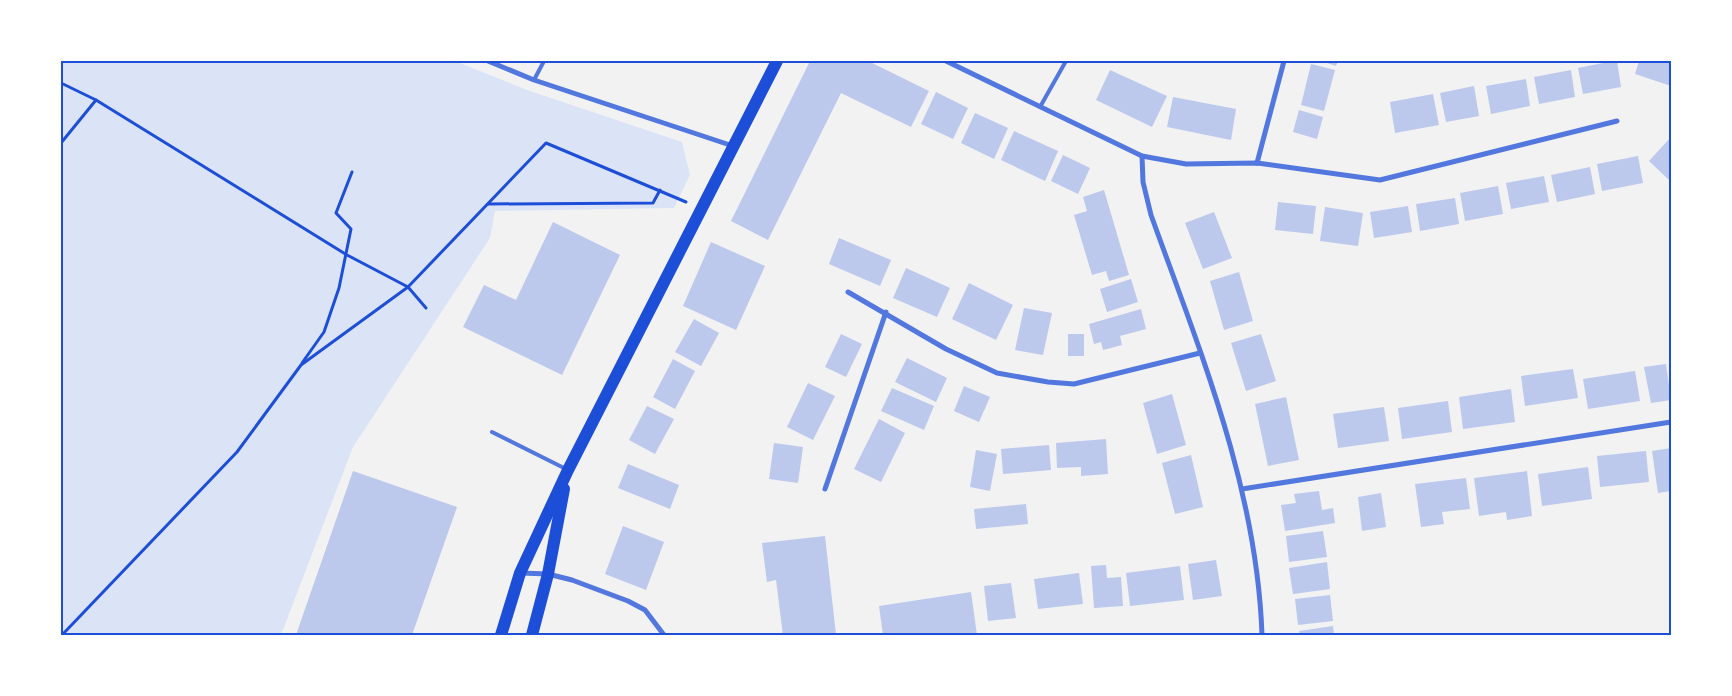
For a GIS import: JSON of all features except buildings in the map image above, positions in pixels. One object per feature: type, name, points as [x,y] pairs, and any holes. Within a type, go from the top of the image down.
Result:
[{"type":"main road","points":[[501,635],[520,573],[568,470],[700,208],[777,61]]},
{"type":"main road","points":[[532,635],[548,574],[568,470]]},
{"type":"street","points":[[488,61],[534,80],[733,146]]},
{"type":"street","points":[[946,61],[1142,156],[1186,164],[1257,163],[1380,180],[1617,121]]},
{"type":"street","points":[[1257,163],[1284,61]]},
{"type":"street","points":[[1142,156],[1143,182],[1151,215],[1223,418],[1242,489],[1261,603],[1262,635]]},
{"type":"street","points":[[848,292],[886,312],[946,349],[997,373],[1048,382],[1074,384],[1200,353]]},
{"type":"street","points":[[825,489],[886,312]]},
{"type":"street","points":[[1242,489],[1671,422]]},
{"type":"street","points":[[520,573],[548,574],[572,580],[628,601],[645,610],[664,635]]},
{"type":"lane","points":[[534,80],[544,61]]},
{"type":"lane","points":[[1040,107],[1066,61]]},
{"type":"lane","points":[[492,432],[568,470]]},
{"type":"path","points":[[61,83],[96,100],[347,255],[408,287],[426,308]]},
{"type":"path","points":[[61,143],[96,100]]},
{"type":"path","points":[[301,366],[408,287],[546,143],[700,208]]},
{"type":"path","points":[[62,635],[237,452],[324,332],[347,255],[351,229],[336,213],[352,172]]},
{"type":"path","points":[[487,204],[653,203],[660,190]]},
{"type":"shaded area","points":[[61,61],[455,61],[530,91],[682,142],[690,175],[674,208],[495,211],[490,238],[353,447],[281,635],[61,635]]}]
